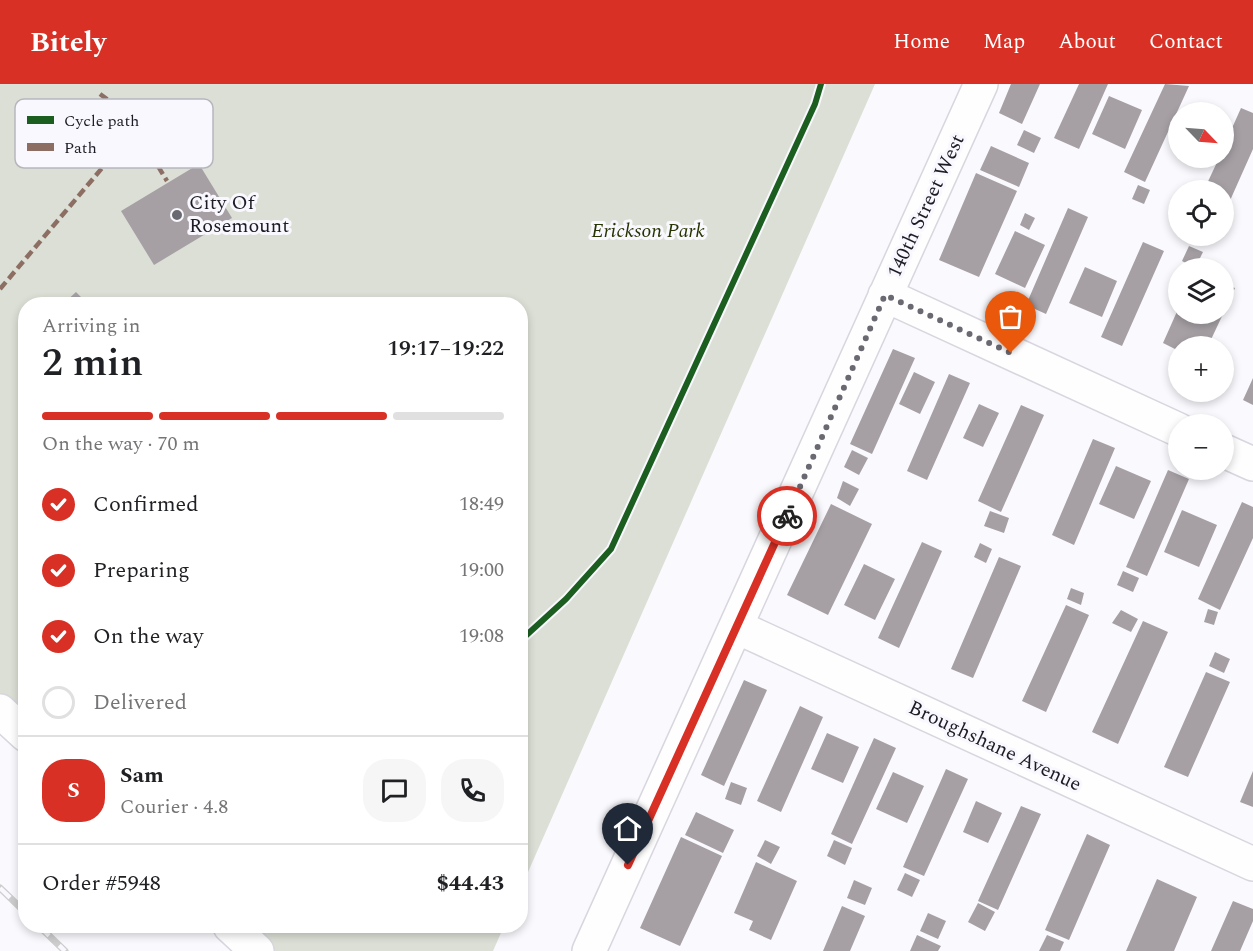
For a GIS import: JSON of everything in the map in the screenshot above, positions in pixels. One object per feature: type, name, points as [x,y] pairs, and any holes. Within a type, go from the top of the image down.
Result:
[{"type":"street","name":"140th Street West","points":[[589,951],[981,84]]},
{"type":"street","points":[[885,295],[1168,425]]},
{"type":"street","points":[[1234,455],[1253,464]]},
{"type":"street","name":"Broughshane Avenue","points":[[736,627],[1253,864]]},
{"type":"street","points":[[0,711],[18,728]]},
{"type":"street","points":[[238,933],[257,951]]},
{"type":"green space","name":"Erickson Park","points":[[0,84],[875,84],[528,872],[528,297],[18,297],[18,737],[0,720]]},
{"type":"green space","points":[[224,933],[501,933],[493,951],[243,951]]},
{"type":"building","points":[[1011,84],[1040,84],[1022,124],[999,113]]},
{"type":"building","points":[[1079,84],[1108,84],[1079,149],[1054,138]]},
{"type":"building","points":[[1165,84],[1189,86],[1182,102],[1168,102],[1168,132],[1145,182],[1124,172]]},
{"type":"building","points":[[1109,96],[1142,110],[1125,149],[1092,134]]},
{"type":"building","points":[[1241,108],[1253,113],[1253,149],[1234,192],[1234,180],[1209,180],[1214,168],[1234,168],[1234,124]]},
{"type":"building","points":[[1024,130],[1041,138],[1034,153],[1017,145]]},
{"type":"building","points":[[991,146],[1029,163],[1019,187],[980,170]]},
{"type":"building","name":"City Of Rosemount","points":[[192,168],[201,168],[232,218],[154,265],[121,211]]},
{"type":"building","points":[[976,173],[1017,191],[979,277],[939,260]]},
{"type":"building","points":[[1138,185],[1150,190],[1144,204],[1132,199]]},
{"type":"building","points":[[1068,208],[1088,217],[1046,314],[1026,305]]},
{"type":"building","points":[[1025,213],[1035,218],[1029,230],[1020,225]]},
{"type":"building","points":[[1015,231],[1045,245],[1025,288],[995,274]]},
{"type":"building","points":[[1143,242],[1164,251],[1122,346],[1101,337]]},
{"type":"building","points":[[1189,246],[1203,252],[1200,258],[1183,258]]},
{"type":"building","points":[[1085,267],[1117,281],[1102,317],[1069,303]]},
{"type":"building","points":[[76,292],[81,297],[71,297]]},
{"type":"building","points":[[1171,324],[1218,324],[1213,336],[1168,336],[1168,346],[1163,343]]},
{"type":"building","points":[[893,349],[915,358],[872,454],[850,444]]},
{"type":"building","points":[[914,372],[935,382],[920,414],[899,404]]},
{"type":"building","points":[[949,374],[970,383],[927,480],[907,471]]},
{"type":"building","points":[[1253,378],[1253,405],[1243,400]]},
{"type":"building","points":[[979,404],[999,413],[983,447],[963,438]]},
{"type":"building","points":[[1021,405],[1044,415],[1001,512],[978,501]]},
{"type":"building","points":[[1093,439],[1115,448],[1074,545],[1052,535]]},
{"type":"building","points":[[852,450],[868,458],[859,475],[844,467]]},
{"type":"building","points":[[1116,466],[1151,481],[1134,519],[1099,504]]},
{"type":"building","points":[[1168,470],[1168,480],[1189,480],[1147,576],[1126,567]]},
{"type":"building","points":[[843,481],[859,489],[850,506],[837,498]]},
{"type":"building","points":[[1242,502],[1253,507],[1253,538],[1220,610],[1198,599]]},
{"type":"building","points":[[831,504],[872,524],[828,615],[787,595]]},
{"type":"building","points":[[1182,510],[1217,525],[1199,567],[1164,552]]},
{"type":"building","points":[[990,511],[1009,518],[1004,533],[984,526]]},
{"type":"building","points":[[922,542],[942,551],[899,648],[878,638]]},
{"type":"building","points":[[980,543],[992,549],[986,563],[974,557]]},
{"type":"building","points":[[999,557],[1021,566],[973,678],[951,669]]},
{"type":"building","points":[[864,564],[895,579],[875,620],[844,605]]},
{"type":"building","points":[[1123,571],[1139,578],[1133,592],[1117,585]]},
{"type":"building","points":[[1071,588],[1084,593],[1081,605],[1067,599]]},
{"type":"building","points":[[1066,605],[1089,615],[1046,712],[1022,701]]},
{"type":"building","points":[[1208,609],[1218,612],[1214,625],[1204,622]]},
{"type":"building","points":[[1121,610],[1138,619],[1131,632],[1112,623]]},
{"type":"building","points":[[1143,621],[1168,632],[1118,744],[1092,732]]},
{"type":"building","points":[[1215,652],[1230,659],[1224,673],[1209,666]]},
{"type":"building","points":[[1206,672],[1230,682],[1188,777],[1164,767]]},
{"type":"building","points":[[744,680],[767,690],[724,786],[701,775]]},
{"type":"building","points":[[800,706],[823,717],[781,812],[757,801]]},
{"type":"building","points":[[827,733],[859,747],[843,783],[811,769]]},
{"type":"building","points":[[874,738],[896,748],[852,844],[831,834]]},
{"type":"building","points":[[946,769],[968,779],[924,876],[903,867]]},
{"type":"building","points":[[1253,771],[1253,807],[1240,802]]},
{"type":"building","points":[[893,772],[924,786],[907,823],[876,809]]},
{"type":"building","points":[[731,782],[747,788],[741,805],[725,799]]},
{"type":"building","points":[[976,801],[1002,813],[988,843],[963,832]]},
{"type":"building","points":[[1021,806],[1041,814],[998,910],[978,901]]},
{"type":"building","points":[[696,812],[734,830],[723,853],[685,835]]},
{"type":"building","points":[[1087,834],[1110,845],[1069,940],[1045,930]]},
{"type":"building","points":[[681,837],[722,856],[680,946],[640,928]]},
{"type":"building","points":[[765,840],[780,847],[771,864],[757,856]]},
{"type":"building","points":[[834,840],[852,848],[845,865],[827,856]]},
{"type":"building","points":[[756,862],[797,881],[771,940],[749,930],[753,921],[734,913]]},
{"type":"building","points":[[905,873],[920,880],[912,897],[897,890]]},
{"type":"building","points":[[1157,879],[1197,897],[1174,951],[1126,951]]},
{"type":"building","points":[[854,880],[872,888],[865,905],[847,898]]},
{"type":"building","points":[[1233,901],[1253,909],[1253,921],[1240,951],[1211,951]]},
{"type":"building","points":[[978,903],[995,912],[985,931],[968,922]]},
{"type":"building","points":[[842,906],[865,916],[850,951],[823,951]]},
{"type":"building","points":[[928,913],[946,921],[938,939],[920,931]]},
{"type":"building","points":[[917,935],[941,946],[938,951],[910,951]]},
{"type":"building","points":[[1047,935],[1064,942],[1060,951],[1039,951]]},
{"type":"railway","points":[[0,888],[18,905]]},
{"type":"railway","points":[[46,933],[65,951]]},
{"type":"marked path","points":[[100,94],[107,99]]},
{"type":"marked path","points":[[0,289],[102,168]]},
{"type":"marked path","points":[[159,168],[167,181]]},
{"type":"cycle path","points":[[528,634],[566,599],[611,549],[815,104],[821,84]]},
{"type":"way so far","points":[[787,516],[885,295],[1011,353]]},
{"type":"place","name":"City Of Rosemount","points":[[177,215]]},
{"type":"route","points":[[628,865],[787,516]]}]
